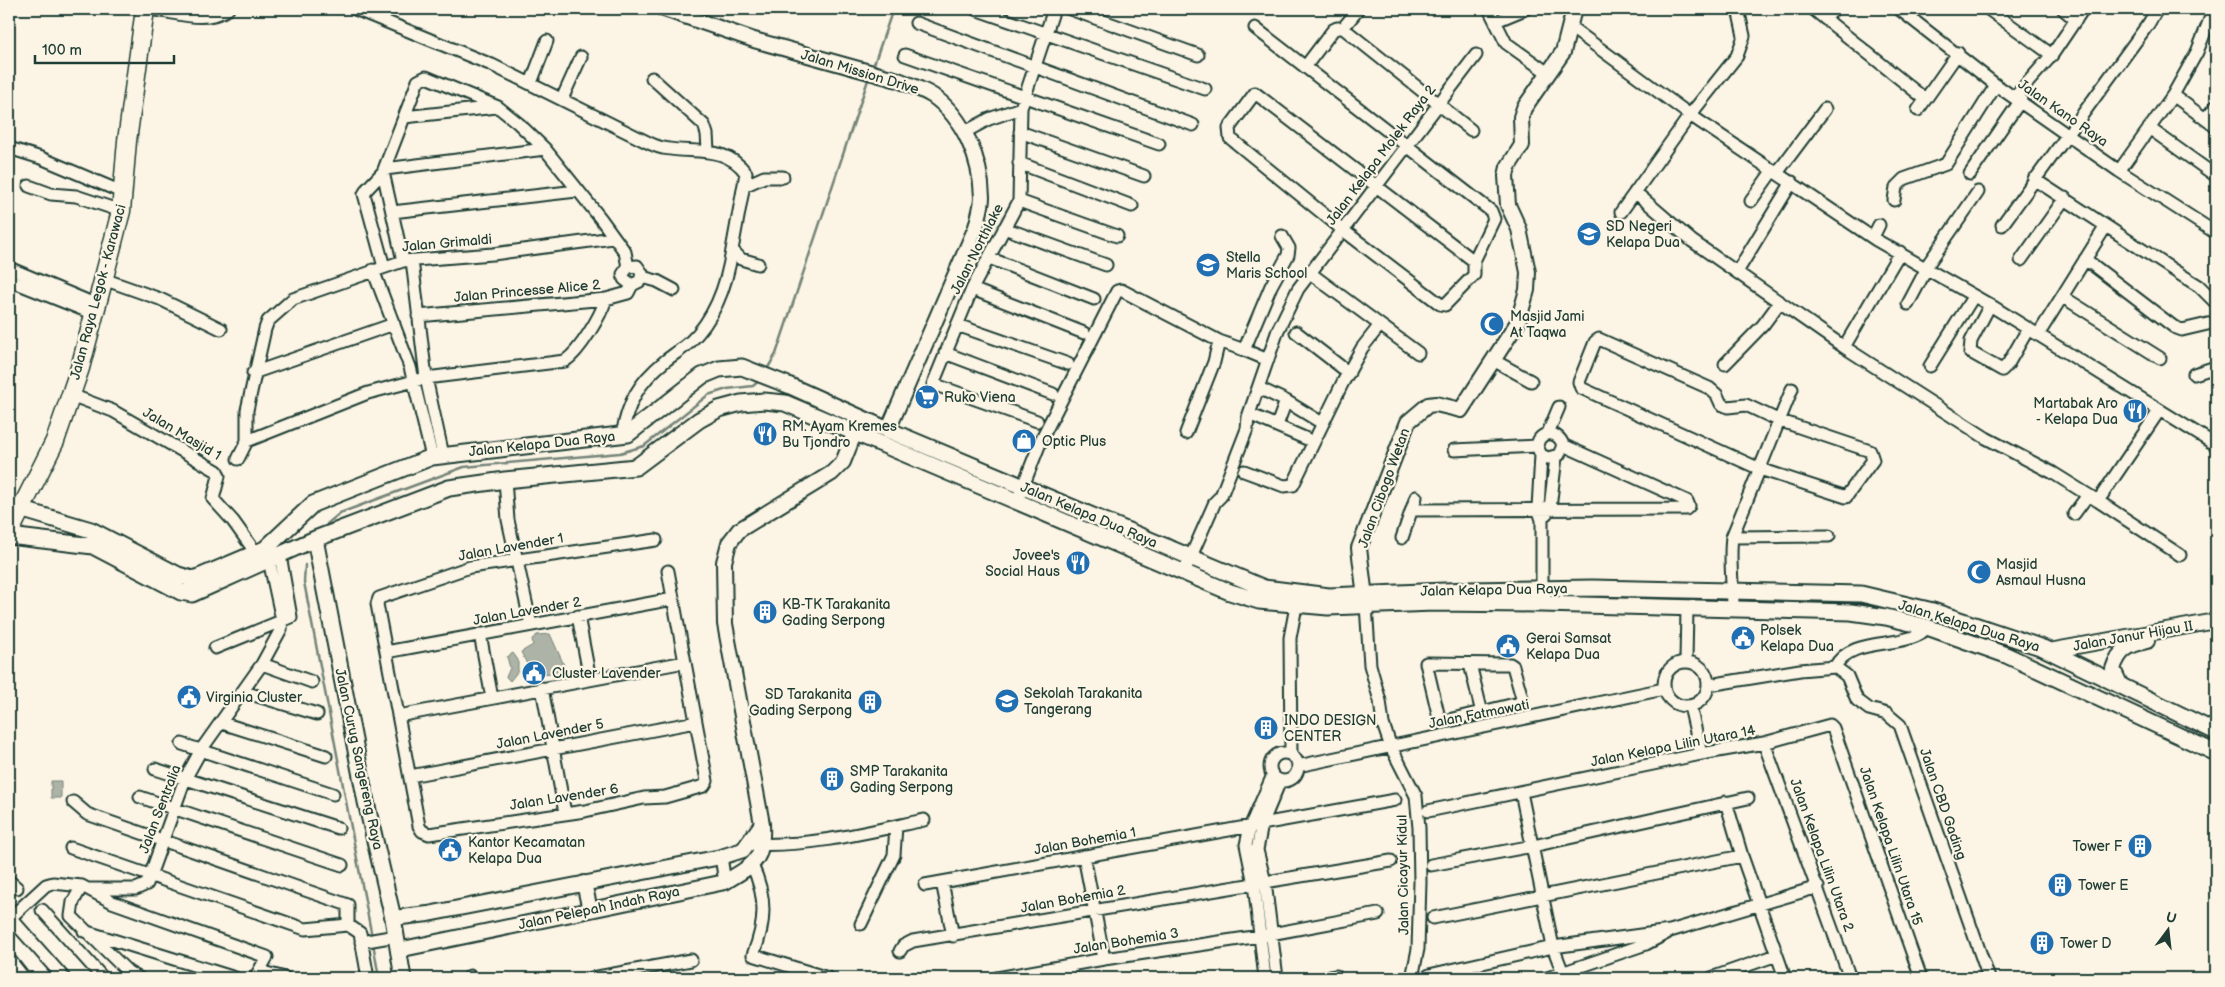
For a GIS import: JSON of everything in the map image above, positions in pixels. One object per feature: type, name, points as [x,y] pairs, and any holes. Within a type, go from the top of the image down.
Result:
[{"type":"main road","name":"Jalan Raya Legok - Karawaci","points":[[9,535],[20,508],[55,441],[102,285],[124,193],[127,141],[146,9]]},
{"type":"main road","name":"Jalan Kelapa Dua Raya","points":[[268,556],[265,549],[313,504],[437,456],[628,434],[702,376],[719,370],[742,367],[790,386],[888,430],[1020,494]]},
{"type":"main road","points":[[785,404],[790,386]]},
{"type":"main road","name":"Jalan Kelapa Dua Raya","points":[[192,579],[268,556],[449,488],[505,480],[636,467],[699,420],[719,409],[764,401],[785,404],[1020,494],[1188,565],[1264,588],[1366,600],[1733,591],[1861,594],[1933,611],[2050,651],[2216,732]]},
{"type":"main road","points":[[9,535],[84,544],[102,550],[189,594],[192,579],[178,575],[91,530],[20,508]]},
{"type":"main road","points":[[84,544],[91,530]]},
{"type":"main road","name":"Jalan Curug Sangereng Raya","points":[[315,539],[366,802],[393,918],[395,941],[403,978]]},
{"type":"main road","name":"Jalan Kelapa Dua Raya","points":[[189,594],[202,591],[268,556]]},
{"type":"main road","name":"Jalan Kelapa Dua Raya","points":[[1188,565],[1230,592],[1259,601],[1296,606],[1328,607],[1366,600]]},
{"type":"main road","name":"Jalan Kelapa Dua Raya","points":[[1542,596],[1687,608],[1851,612],[1928,627],[2006,655],[2216,753]]},
{"type":"main road","points":[[2006,655],[2014,639]]},
{"type":"street","points":[[146,9],[205,18],[218,15],[228,9]]},
{"type":"street","points":[[355,9],[411,33],[450,46],[531,83],[662,148],[708,150],[738,163],[746,173],[727,282],[714,310],[690,342],[663,362],[634,392],[625,417],[622,435]]},
{"type":"street","name":"Jalan Mission Drive","points":[[664,9],[754,40],[886,77],[919,89],[934,97],[965,132],[975,155],[980,175],[982,199],[976,227],[888,430]]},
{"type":"street","points":[[975,9],[1205,89]]},
{"type":"street","name":"Jalan Northlake","points":[[1037,421],[933,384],[972,289],[1019,201],[1022,103],[1044,33],[1054,9]]},
{"type":"street","points":[[1070,9],[1198,55]]},
{"type":"street","points":[[1489,9],[1506,43],[1548,73]]},
{"type":"street","points":[[1496,21],[1525,9]]},
{"type":"street","name":"Jalan Cibogo Wetan","points":[[1366,600],[1359,548],[1408,422],[1428,405],[1436,404],[1461,410],[1518,322],[1529,280],[1519,229],[1507,202],[1506,173],[1522,145],[1522,111],[1563,52],[1574,9]]},
{"type":"street","points":[[1621,212],[1690,115],[1740,51],[1744,36],[1738,9]]},
{"type":"street","points":[[1813,9],[1926,100]]},
{"type":"street","points":[[1825,19],[1834,9]]},
{"type":"street","name":"Jalan Kano Raya","points":[[1899,9],[1958,53],[1996,85],[2119,171],[2216,233]]},
{"type":"street","points":[[1988,9],[2052,54]]},
{"type":"street","points":[[2063,9],[2076,20]]},
{"type":"street","points":[[1970,174],[2018,99],[2083,9]]},
{"type":"street","points":[[2002,225],[2149,23],[2157,9]]},
{"type":"street","points":[[2119,171],[2173,95],[2197,52],[2214,9]]},
{"type":"street","points":[[1343,28],[1357,10]]},
{"type":"street","points":[[916,23],[1194,125]]},
{"type":"street","points":[[1569,26],[1690,115],[1873,237],[2139,396],[2216,445]]},
{"type":"street","points":[[1254,28],[1492,211],[1494,215],[1493,222],[1474,261],[1474,275],[1452,299],[1442,305],[1343,230],[1230,138],[1229,128],[1255,93],[1375,187],[1474,261]]},
{"type":"street","points":[[1305,67],[1333,30],[1343,28],[1471,130]]},
{"type":"street","points":[[531,83],[547,41]]},
{"type":"street","points":[[1918,110],[1958,53]]},
{"type":"street","points":[[905,55],[1022,103],[1158,144]]},
{"type":"street","name":"Jalan Kelapa Molek Raya 2","points":[[1188,565],[1215,502],[1221,496],[1247,429],[1249,416],[1268,360],[1287,310],[1298,289],[1476,56]]},
{"type":"street","points":[[562,99],[581,57]]},
{"type":"street","points":[[437,456],[394,324],[378,268],[364,199],[367,189],[384,170],[418,81],[424,78],[498,107],[545,149],[576,191],[601,219],[625,252],[628,267],[623,274],[627,283],[632,285],[640,282],[642,277],[640,269],[637,266],[628,267]]},
{"type":"street","points":[[652,78],[704,124],[708,134],[708,150]]},
{"type":"street","points":[[1894,200],[1896,187],[1904,179],[1946,164],[1996,85]]},
{"type":"street","points":[[2173,95],[2216,127]]},
{"type":"street","points":[[965,132],[1022,103]]},
{"type":"street","points":[[2205,119],[2216,106]]},
{"type":"street","points":[[404,118],[498,107]]},
{"type":"street","points":[[1751,201],[1825,109]]},
{"type":"street","points":[[2149,128],[2216,176]]},
{"type":"street","points":[[1020,132],[1144,176]]},
{"type":"street","points":[[9,148],[41,158],[124,193]]},
{"type":"street","points":[[384,170],[545,149]]},
{"type":"street","points":[[1019,163],[1132,206]]},
{"type":"street","points":[[384,170],[392,212],[407,261],[418,316],[437,456]]},
{"type":"street","points":[[744,186],[764,177],[783,177]]},
{"type":"street","points":[[2034,179],[2190,279],[2216,303]]},
{"type":"street","points":[[1737,272],[1792,182]]},
{"type":"street","points":[[29,186],[51,194],[76,196],[121,211]]},
{"type":"street","points":[[392,212],[576,191]]},
{"type":"street","points":[[1635,192],[1692,241],[1844,347],[1986,438],[2053,473],[2180,555]]},
{"type":"street","points":[[1908,304],[1926,268],[1978,192]]},
{"type":"street","points":[[2021,260],[2065,198]]},
{"type":"street","points":[[1019,201],[1117,236]]},
{"type":"street","points":[[1873,237],[1879,225]]},
{"type":"street","points":[[1990,306],[1971,341],[1970,352],[2002,370],[2062,297],[2106,226]]},
{"type":"street","points":[[1004,228],[1106,266]]},
{"type":"street","points":[[1244,350],[1271,286],[1288,255],[1288,246],[1282,236]]},
{"type":"street","name":"Jalan Grimaldi","points":[[253,373],[268,321],[293,298],[378,268],[407,261],[492,254],[613,238]]},
{"type":"street","points":[[732,250],[741,259],[758,264]]},
{"type":"street","points":[[1844,347],[1900,252]]},
{"type":"street","points":[[988,258],[1094,299]]},
{"type":"street","points":[[2085,259],[2174,327],[2182,330],[2216,322]]},
{"type":"street","points":[[9,268],[95,309]]},
{"type":"street","points":[[1310,273],[1418,353]]},
{"type":"street","points":[[642,277],[658,281],[674,290]]},
{"type":"street","points":[[9,280],[95,309]]},
{"type":"street","points":[[102,285],[109,281],[134,289],[221,329]]},
{"type":"street","name":"Jalan Princesse Alice 2","points":[[418,316],[606,299],[628,293],[632,285]]},
{"type":"street","points":[[972,289],[1084,333]]},
{"type":"street","points":[[1020,494],[1056,409],[1117,291],[1121,290],[1142,300],[1219,341],[1268,360]]},
{"type":"street","points":[[1930,366],[1973,297]]},
{"type":"street","points":[[2062,297],[2160,358]]},
{"type":"street","points":[[247,442],[360,396],[414,381],[564,361],[574,352],[601,313],[606,299]]},
{"type":"street","points":[[1725,364],[1763,325],[1780,302]]},
{"type":"street","points":[[238,459],[247,442],[247,410],[253,373],[394,324]]},
{"type":"street","points":[[957,325],[1068,364]]},
{"type":"street","points":[[1244,471],[1284,486],[1293,485],[1322,423],[1362,348],[1380,325]]},
{"type":"street","points":[[1296,332],[1349,373]]},
{"type":"street","points":[[1602,340],[1709,388],[1717,395],[1721,404],[1728,407],[1746,405],[1778,420],[1870,452],[1873,460],[1848,497],[1760,469],[1581,388],[1579,382],[1595,342],[1602,340]]},
{"type":"street","points":[[1186,434],[1214,362],[1219,341]]},
{"type":"street","points":[[945,353],[1053,394]]},
{"type":"street","points":[[1493,360],[1530,381]]},
{"type":"street","points":[[2194,374],[2216,367]]},
{"type":"street","points":[[1259,388],[1286,401],[1322,423]]},
{"type":"street","points":[[1733,608],[1730,554],[1732,537],[1792,389]]},
{"type":"street","name":"Jalan Masjid 1","points":[[70,395],[113,411],[217,471],[219,476],[213,499],[268,556]]},
{"type":"street","points":[[1276,425],[1286,401]]},
{"type":"street","points":[[1544,508],[1539,451],[1540,438],[1548,433],[1559,407]]},
{"type":"street","points":[[2074,514],[2093,498],[2159,410]]},
{"type":"street","points":[[1249,416],[1276,425],[1314,442]]},
{"type":"street","points":[[828,978],[752,955],[760,936],[763,922],[762,886],[752,865],[763,844],[762,824],[725,624],[724,562],[729,543],[738,530],[832,473],[843,462],[855,432]]},
{"type":"street","points":[[1412,510],[1544,508],[1686,509],[1689,506],[1687,501],[1563,445],[1558,436],[1548,433]]},
{"type":"street","points":[[1542,596],[1542,520],[1556,457],[1561,452],[1563,445]]},
{"type":"street","points":[[1454,450],[1539,451],[1548,458],[1556,457]]},
{"type":"street","points":[[505,480],[508,520],[531,625]]},
{"type":"street","points":[[1402,538],[1416,497]]},
{"type":"street","points":[[1732,537],[1830,536]]},
{"type":"street","name":"Jalan Lavender 1","points":[[386,652],[377,603],[382,596],[470,568],[516,559],[656,540]]},
{"type":"street","name":"Jalan Sentralia","points":[[85,887],[141,888],[146,885],[185,779],[201,750],[244,692],[262,664],[281,630],[282,620],[291,617],[268,556]]},
{"type":"street","points":[[668,571],[696,722]]},
{"type":"street","name":"Jalan Lavender 2","points":[[386,652],[673,599]]},
{"type":"street","name":"Jalan Cicayur Kidul","points":[[1366,600],[1370,664],[1380,700],[1383,724],[1391,747],[1416,796],[1419,828],[1418,949],[1412,978]]},
{"type":"street","points":[[1276,778],[1293,778],[1298,766],[1291,755],[1290,638],[1296,606]]},
{"type":"street","points":[[1686,661],[1687,608]]},
{"type":"street","points":[[578,616],[590,680]]},
{"type":"street","points":[[215,648],[282,620]]},
{"type":"street","name":"Jalan Janur Hijau II","points":[[2050,651],[2216,621]]},
{"type":"street","points":[[1709,685],[1800,670],[1835,667],[1838,659],[1845,654],[1918,636],[1928,627]]},
{"type":"street","name":"Jalan Janur Hijau II","points":[[2121,686],[2113,669],[2116,659],[2124,648],[2133,644],[2216,628]]},
{"type":"street","points":[[480,634],[492,698]]},
{"type":"street","points":[[386,652],[410,776]]},
{"type":"street","points":[[1686,661],[1700,666],[1705,671],[1709,685],[1703,699],[1690,706],[1674,702],[1664,689],[1664,677],[1670,668],[1686,661]]},
{"type":"street","points":[[398,716],[685,662]]},
{"type":"street","points":[[1426,663],[1513,666],[1522,698],[1519,703],[1501,709],[1440,722],[1426,663]]},
{"type":"street","points":[[262,664],[312,682]]},
{"type":"street","points":[[1470,664],[1482,713]]},
{"type":"street","name":"Jalan CBD Gading","points":[[1835,667],[1846,676],[1857,700],[1869,709],[1887,714],[1900,725],[1989,978]]},
{"type":"street","points":[[542,688],[566,813]]},
{"type":"street","name":"Jalan Fatmawati","points":[[1298,766],[1664,689]]},
{"type":"street","points":[[244,692],[317,714]]},
{"type":"street","points":[[1690,706],[1701,754]]},
{"type":"street","points":[[1501,709],[1504,724]]},
{"type":"street","name":"Jalan Lavender 5","points":[[410,776],[696,722]]},
{"type":"street","name":"Jalan Lavender 6","points":[[410,776],[419,826],[422,831],[429,834],[566,813],[644,798],[665,798],[704,786],[707,781],[696,722]]},
{"type":"street","points":[[222,723],[326,756]]},
{"type":"street","name":"Jalan Kelapa Lilin Utara 14","points":[[1428,811],[1764,742],[1830,726]]},
{"type":"street","name":"Jalan Kelapa Lilin Utara 15","points":[[1830,726],[1833,728],[1921,978]]},
{"type":"street","name":"Jalan Kelapa Lilin Utara 2","points":[[1764,742],[1850,978]]},
{"type":"street","points":[[182,744],[333,794]]},
{"type":"street","points":[[1265,978],[1265,934],[1257,850],[1262,824],[1276,778],[1270,766],[1274,758],[1282,753],[1291,755]]},
{"type":"street","points":[[155,769],[338,828]]},
{"type":"street","points":[[1259,883],[1246,854],[1246,845],[1250,827],[1276,778]]},
{"type":"street","points":[[1521,792],[1553,947],[1564,975]]},
{"type":"street","points":[[140,797],[342,865]]},
{"type":"street","points":[[1431,865],[1532,846],[1748,798]]},
{"type":"street","name":"Jalan Bohemia 1","points":[[925,885],[1395,800]]},
{"type":"street","points":[[73,802],[87,814],[163,843],[348,905],[350,917],[342,925]]},
{"type":"street","points":[[1726,802],[1742,856],[1785,978]]},
{"type":"street","points":[[749,844],[778,845],[838,838],[924,820]]},
{"type":"street","points":[[749,844],[762,824]]},
{"type":"street","points":[[861,924],[894,855],[896,826]]},
{"type":"street","name":"Jalan Pelepah Indah Raya","points":[[393,918],[428,914],[721,857],[743,850],[749,844]]},
{"type":"street","points":[[71,848],[305,929],[342,925],[360,933],[366,941],[368,978]]},
{"type":"street","points":[[1084,856],[1104,959]]},
{"type":"street","points":[[1434,918],[1544,898],[1742,856]]},
{"type":"street","points":[[721,857],[725,882]]},
{"type":"street","name":"Jalan Bohemia 2","points":[[900,951],[903,946],[913,941],[953,936],[1095,910],[1391,861]]},
{"type":"street","name":"Jalan Pelepah Indah Raya","points":[[395,941],[590,910],[725,882],[752,865]]},
{"type":"street","points":[[942,882],[953,936]]},
{"type":"street","points":[[64,978],[11,916],[46,885],[53,883],[85,887],[112,902],[266,957],[257,975],[285,978]]},
{"type":"street","points":[[584,883],[590,910]]},
{"type":"street","points":[[85,887],[70,911],[71,916],[128,972],[139,978]]},
{"type":"street","points":[[1429,975],[1553,947],[1670,931],[1818,887]]},
{"type":"street","points":[[42,910],[103,978]]},
{"type":"street","name":"Jalan Bohemia 3","points":[[997,978],[1378,914]]},
{"type":"street","points":[[84,930],[235,978]]},
{"type":"street","points":[[1547,978],[1564,975],[1646,944],[1670,931]]},
{"type":"street","points":[[1265,934],[1277,978]]},
{"type":"street","points":[[366,941],[395,941]]},
{"type":"street","points":[[1711,978],[1777,955]]},
{"type":"street","points":[[9,959],[24,978]]},
{"type":"street","points":[[592,978],[692,960]]},
{"type":"street","points":[[1071,965],[1071,978]]},
{"type":"street","points":[[1043,970],[1054,978]]},
{"type":"street","points":[[1324,978],[1336,976]]},
{"type":"shaded area","points":[[550,634],[564,665],[563,671],[544,674],[532,681],[529,668],[521,652],[533,645],[532,639],[537,635]]},
{"type":"shaded area","points":[[513,653],[518,660],[518,671],[510,681],[506,677],[510,668],[507,657]]},
{"type":"shaded area","points":[[51,781],[61,781],[61,798],[51,798]]},
{"type":"waterway","points":[[873,67],[893,9]]},
{"type":"waterway","points":[[766,371],[776,354],[869,77]]},
{"type":"waterway","points":[[327,524],[340,513],[464,467],[620,453],[644,446],[708,395],[727,389],[753,386],[760,380]]},
{"type":"waterway","points":[[305,565],[304,582],[372,937]]},
{"type":"waterway","points":[[373,943],[379,978]]},
{"type":"place","name":"SD Negeri Kelapa Dua","points":[[1589,234]]},
{"type":"place","name":"Stella Maris School","points":[[1208,265]]},
{"type":"place","name":"Masjid Jami At Taqwa","points":[[1492,324]]},
{"type":"place","name":"Ruko Viena","points":[[927,397]]},
{"type":"place","name":"Martabak Aro - Kelapa Dua","points":[[2135,411]]},
{"type":"place","name":"RM. Ayam Kremes Bu Tjondro","points":[[765,434]]},
{"type":"place","name":"Optic Plus","points":[[1024,441]]},
{"type":"place","name":"Jovee's Social Haus","points":[[1078,563]]},
{"type":"place","name":"Masjid Asmaul Husna","points":[[1979,572]]},
{"type":"place","name":"KB-TK Tarakanita Gading Serpong","points":[[765,612]]},
{"type":"place","name":"Polsek Kelapa Dua","points":[[1743,638]]},
{"type":"place","name":"Gerai Samsat Kelapa Dua","points":[[1508,646]]},
{"type":"place","name":"Cluster Lavender","points":[[534,673]]},
{"type":"place","name":"Virginia Cluster","points":[[189,697]]},
{"type":"place","name":"Sekolah Tarakanita Tangerang","points":[[1007,701]]},
{"type":"place","name":"SD Tarakanita Gading Serpong","points":[[870,702]]},
{"type":"place","name":"INDO DESIGN CENTER","points":[[1266,728]]},
{"type":"place","name":"SMP Tarakanita Gading Serpong","points":[[832,779]]},
{"type":"place","name":"Tower F","points":[[2140,846]]},
{"type":"place","name":"Kantor Kecamatan Kelapa Dua","points":[[450,850]]},
{"type":"place","name":"Tower E","points":[[2060,885]]},
{"type":"place","name":"Tower D","points":[[2042,943]]}]
